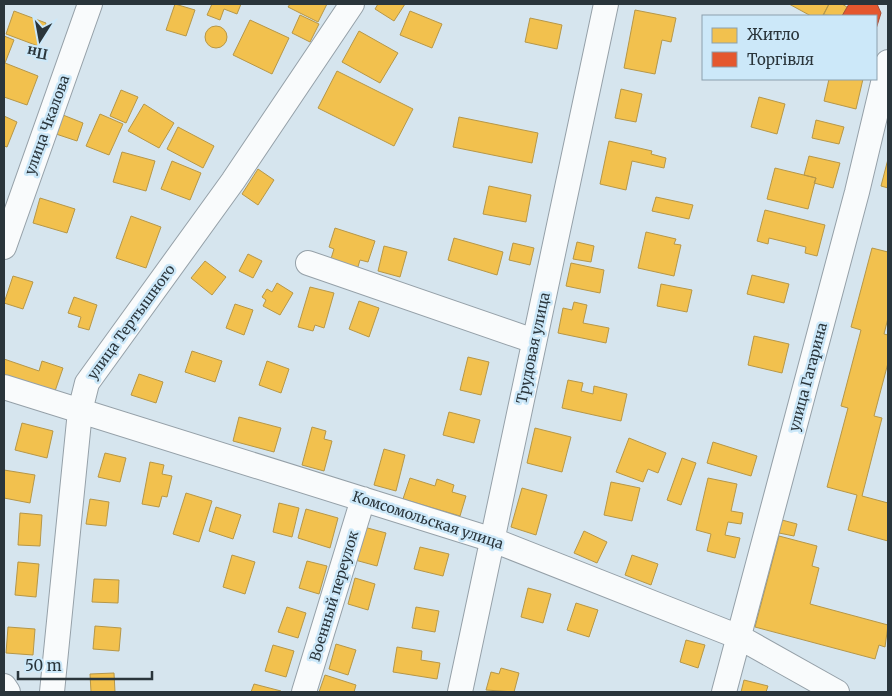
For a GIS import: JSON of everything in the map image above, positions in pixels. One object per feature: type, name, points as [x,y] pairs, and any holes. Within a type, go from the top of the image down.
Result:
[{"type":"street","name":"улица Чкалова","points":[[4,246],[90,4]]},
{"type":"street","name":"улица Тертышного","points":[[52,692],[80,412],[87,383],[233,181],[352,4]]},
{"type":"street","name":"Трудовая улица","points":[[460,692],[606,4]]},
{"type":"street","name":"улица Гагарина","points":[[724,692],[857,192],[888,62]]},
{"type":"street","points":[[308,262],[534,341]]},
{"type":"street","name":"Комсомольская улица","points":[[4,387],[493,540],[739,637],[837,692]]},
{"type":"street","name":"Военный переулок","points":[[304,692],[363,499]]},
{"type":"street","points":[[4,686],[8,692]]},
{"type":"building: Житло","points":[[175,4],[195,10],[186,36],[166,30]]},
{"type":"building: Житло","points":[[212,4],[241,4],[237,14],[224,9],[220,20],[207,15]]},
{"type":"building: Житло","points":[[290,4],[327,4],[318,22],[288,7]]},
{"type":"building: Житло","points":[[378,4],[405,4],[394,21],[375,9]]},
{"type":"building: Житло","points":[[789,4],[829,4],[824,15],[809,15]]},
{"type":"building: Житло","points":[[829,4],[842,4],[847,7],[843,15],[823,15]]},
{"type":"building: Житло","points":[[635,10],[676,18],[671,42],[662,40],[655,74],[624,68]]},
{"type":"building: Житло","points":[[14,11],[46,23],[38,46],[6,34]]},
{"type":"building: Житло","points":[[410,11],[442,24],[432,48],[400,35]]},
{"type":"building: Житло","points":[[300,15],[319,24],[310,42],[292,33]]},
{"type":"building: Житло","points":[[530,18],[562,25],[557,49],[525,42]]},
{"type":"building: Житло","points":[[250,20],[289,38],[272,74],[233,55]]},
{"type":"building: Житло","points":[[216,26],[224,29],[227,37],[224,45],[216,48],[208,45],[205,37],[208,29]]},
{"type":"building: Житло","points":[[359,31],[398,53],[380,83],[342,62]]},
{"type":"building: Житло","points":[[4,36],[14,40],[5,63],[38,76],[27,105],[4,97]]},
{"type":"building: Житло","points":[[337,71],[413,109],[394,146],[318,108]]},
{"type":"building: Житло","points":[[829,80],[863,80],[856,109],[824,101]]},
{"type":"building: Житло","points":[[621,89],[642,94],[636,122],[615,118]]},
{"type":"building: Житло","points":[[121,90],[138,97],[126,123],[110,116]]},
{"type":"building: Житло","points":[[759,97],[785,104],[777,134],[751,127]]},
{"type":"building: Житло","points":[[144,104],[174,123],[159,148],[128,131]]},
{"type":"building: Житло","points":[[100,114],[123,124],[109,155],[86,146]]},
{"type":"building: Житло","points":[[63,115],[83,123],[77,141],[56,134]]},
{"type":"building: Житло","points":[[4,116],[17,122],[7,147],[4,146]]},
{"type":"building: Житло","points":[[459,117],[538,133],[532,163],[453,147]]},
{"type":"building: Житло","points":[[816,120],[844,127],[839,144],[812,138]]},
{"type":"building: Житло","points":[[178,127],[214,146],[203,168],[167,149]]},
{"type":"building: Житло","points":[[609,141],[652,151],[651,154],[666,158],[664,168],[632,161],[626,190],[600,184]]},
{"type":"building: Житло","points":[[122,152],[155,161],[146,191],[113,182]]},
{"type":"building: Житло","points":[[809,156],[840,163],[833,188],[814,183],[816,178],[804,175]]},
{"type":"building: Житло","points":[[888,159],[888,188],[881,186]]},
{"type":"building: Житло","points":[[172,161],[201,173],[190,200],[161,189]]},
{"type":"building: Житло","points":[[775,168],[816,178],[808,209],[767,199]]},
{"type":"building: Житло","points":[[258,169],[274,180],[258,205],[242,194]]},
{"type":"building: Житло","points":[[489,186],[531,195],[526,222],[483,214]]},
{"type":"building: Житло","points":[[656,197],[693,205],[689,219],[652,211]]},
{"type":"building: Житло","points":[[40,198],[75,209],[67,233],[33,223]]},
{"type":"building: Житло","points":[[765,210],[825,225],[817,256],[805,253],[806,247],[769,238],[768,244],[757,241]]},
{"type":"building: Житло","points":[[131,216],[161,227],[146,268],[116,258]]},
{"type":"building: Житло","points":[[335,228],[375,241],[368,262],[360,260],[357,270],[330,262],[334,249],[329,247]]},
{"type":"building: Житло","points":[[646,232],[676,239],[674,244],[681,245],[674,276],[638,268]]},
{"type":"building: Житло","points":[[454,238],[503,252],[497,275],[448,260]]},
{"type":"building: Житло","points":[[577,242],[594,246],[591,262],[573,259]]},
{"type":"building: Житло","points":[[513,243],[534,248],[530,265],[509,260]]},
{"type":"building: Житло","points":[[384,246],[407,252],[400,277],[378,271]]},
{"type":"building: Житло","points":[[872,248],[888,252],[888,318],[884,334],[888,335],[888,363],[874,416],[882,418],[862,496],[888,503],[888,541],[848,530],[857,495],[827,487],[848,408],[841,406],[861,330],[851,327]]},
{"type":"building: Житло","points":[[248,254],[262,261],[253,278],[239,271]]},
{"type":"building: Житло","points":[[205,261],[226,277],[212,295],[191,278]]},
{"type":"building: Житло","points":[[571,263],[604,270],[600,293],[566,286]]},
{"type":"building: Житло","points":[[752,275],[789,284],[784,303],[747,294]]},
{"type":"building: Житло","points":[[13,276],[33,282],[23,309],[4,303]]},
{"type":"building: Житло","points":[[277,283],[293,293],[280,315],[263,306],[266,300],[262,297],[267,289],[272,292]]},
{"type":"building: Житло","points":[[661,284],[692,290],[687,312],[657,306]]},
{"type":"building: Житло","points":[[310,287],[334,293],[324,328],[315,325],[313,331],[298,327]]},
{"type":"building: Житло","points":[[74,297],[97,305],[89,330],[78,327],[81,317],[68,313]]},
{"type":"building: Житло","points":[[359,301],[379,308],[369,337],[349,329]]},
{"type":"building: Житло","points":[[574,302],[587,305],[583,323],[609,328],[606,343],[558,333],[563,308],[572,310]]},
{"type":"building: Житло","points":[[235,304],[253,310],[244,335],[226,328]]},
{"type":"building: Житло","points":[[754,336],[789,344],[782,373],[748,365]]},
{"type":"building: Житло","points":[[192,351],[222,361],[215,382],[185,372]]},
{"type":"building: Житло","points":[[468,357],[489,362],[481,395],[460,390]]},
{"type":"building: Житло","points":[[4,359],[39,371],[42,361],[63,368],[54,394],[4,378]]},
{"type":"building: Житло","points":[[267,361],[289,369],[281,393],[259,385]]},
{"type":"building: Житло","points":[[139,374],[163,382],[156,403],[131,395]]},
{"type":"building: Житло","points":[[568,380],[583,383],[581,391],[593,394],[594,386],[627,394],[621,421],[562,408]]},
{"type":"building: Житло","points":[[449,412],[480,420],[474,443],[443,435]]},
{"type":"building: Житло","points":[[239,417],[281,428],[274,452],[233,441]]},
{"type":"building: Житло","points":[[22,423],[53,431],[47,458],[15,450]]},
{"type":"building: Житло","points":[[312,427],[326,431],[324,439],[332,441],[324,471],[302,465]]},
{"type":"building: Житло","points":[[535,428],[571,437],[562,472],[527,463]]},
{"type":"building: Житло","points":[[629,438],[666,453],[658,473],[648,469],[643,482],[616,472]]},
{"type":"building: Житло","points":[[713,442],[757,456],[751,476],[707,463]]},
{"type":"building: Житло","points":[[384,449],[405,455],[396,491],[374,485]]},
{"type":"building: Житло","points":[[105,453],[126,458],[120,482],[98,477]]},
{"type":"building: Житло","points":[[682,458],[696,463],[681,505],[667,500]]},
{"type":"building: Житло","points":[[150,462],[164,465],[162,474],[172,476],[167,497],[162,496],[159,507],[142,504]]},
{"type":"building: Житло","points":[[4,470],[35,475],[30,503],[4,498]]},
{"type":"building: Житло","points":[[410,478],[435,486],[437,479],[454,485],[452,492],[466,496],[460,516],[403,499]]},
{"type":"building: Житло","points":[[708,478],[737,484],[731,511],[743,513],[741,524],[728,522],[725,535],[740,538],[735,558],[707,551],[711,534],[696,530]]},
{"type":"building: Житло","points":[[611,482],[640,488],[632,521],[604,515]]},
{"type":"building: Житло","points":[[522,488],[547,495],[536,535],[511,527]]},
{"type":"building: Житло","points":[[186,493],[212,501],[199,542],[173,534]]},
{"type":"building: Житло","points":[[90,499],[109,502],[106,526],[86,524]]},
{"type":"building: Житло","points":[[279,503],[299,508],[292,537],[273,532]]},
{"type":"building: Житло","points":[[216,507],[241,515],[233,539],[209,531]]},
{"type":"building: Житло","points":[[306,509],[338,518],[330,548],[298,538]]},
{"type":"building: Житло","points":[[20,513],[42,515],[40,546],[18,545]]},
{"type":"building: Житло","points":[[782,520],[797,524],[794,536],[779,533]]},
{"type":"building: Житло","points":[[364,527],[386,533],[377,566],[355,560]]},
{"type":"building: Житло","points":[[584,531],[607,542],[597,563],[574,553]]},
{"type":"building: Житло","points":[[779,536],[817,546],[812,566],[819,568],[810,604],[888,625],[885,647],[879,645],[875,659],[755,627]]},
{"type":"building: Житло","points":[[420,547],[449,554],[443,576],[414,569]]},
{"type":"building: Житло","points":[[232,555],[255,562],[245,594],[223,587]]},
{"type":"building: Житло","points":[[632,555],[658,564],[651,585],[625,575]]},
{"type":"building: Житло","points":[[307,561],[327,566],[319,594],[299,588]]},
{"type":"building: Житло","points":[[18,562],[39,564],[36,597],[15,595]]},
{"type":"building: Житло","points":[[355,578],[375,584],[368,610],[348,604]]},
{"type":"building: Житло","points":[[94,579],[119,580],[118,603],[92,602]]},
{"type":"building: Житло","points":[[528,588],[551,594],[543,623],[521,617]]},
{"type":"building: Житло","points":[[576,603],[598,610],[589,637],[567,630]]},
{"type":"building: Житло","points":[[287,607],[306,613],[298,638],[278,632]]},
{"type":"building: Житло","points":[[416,607],[439,611],[435,632],[412,628]]},
{"type":"building: Житло","points":[[95,626],[121,628],[119,651],[93,649]]},
{"type":"building: Житло","points":[[8,627],[35,629],[33,655],[6,653]]},
{"type":"building: Житло","points":[[686,640],[705,645],[698,668],[680,662]]},
{"type":"building: Житло","points":[[336,644],[356,650],[348,675],[329,669]]},
{"type":"building: Житло","points":[[273,645],[294,651],[286,677],[265,671]]},
{"type":"building: Житло","points":[[397,647],[422,651],[421,660],[440,663],[437,679],[393,672]]},
{"type":"building: Житло","points":[[501,668],[519,673],[514,692],[486,690],[491,672],[499,674]]},
{"type":"building: Житло","points":[[114,673],[115,692],[91,692],[90,674]]},
{"type":"building: Житло","points":[[325,675],[356,685],[354,692],[319,692]]},
{"type":"building: Житло","points":[[744,680],[768,686],[766,692],[741,692]]},
{"type":"building: Житло","points":[[254,684],[281,691],[251,692]]},
{"type":"building: Торгівля","points":[[849,4],[877,4],[881,13],[877,26],[877,15],[843,15]]}]
